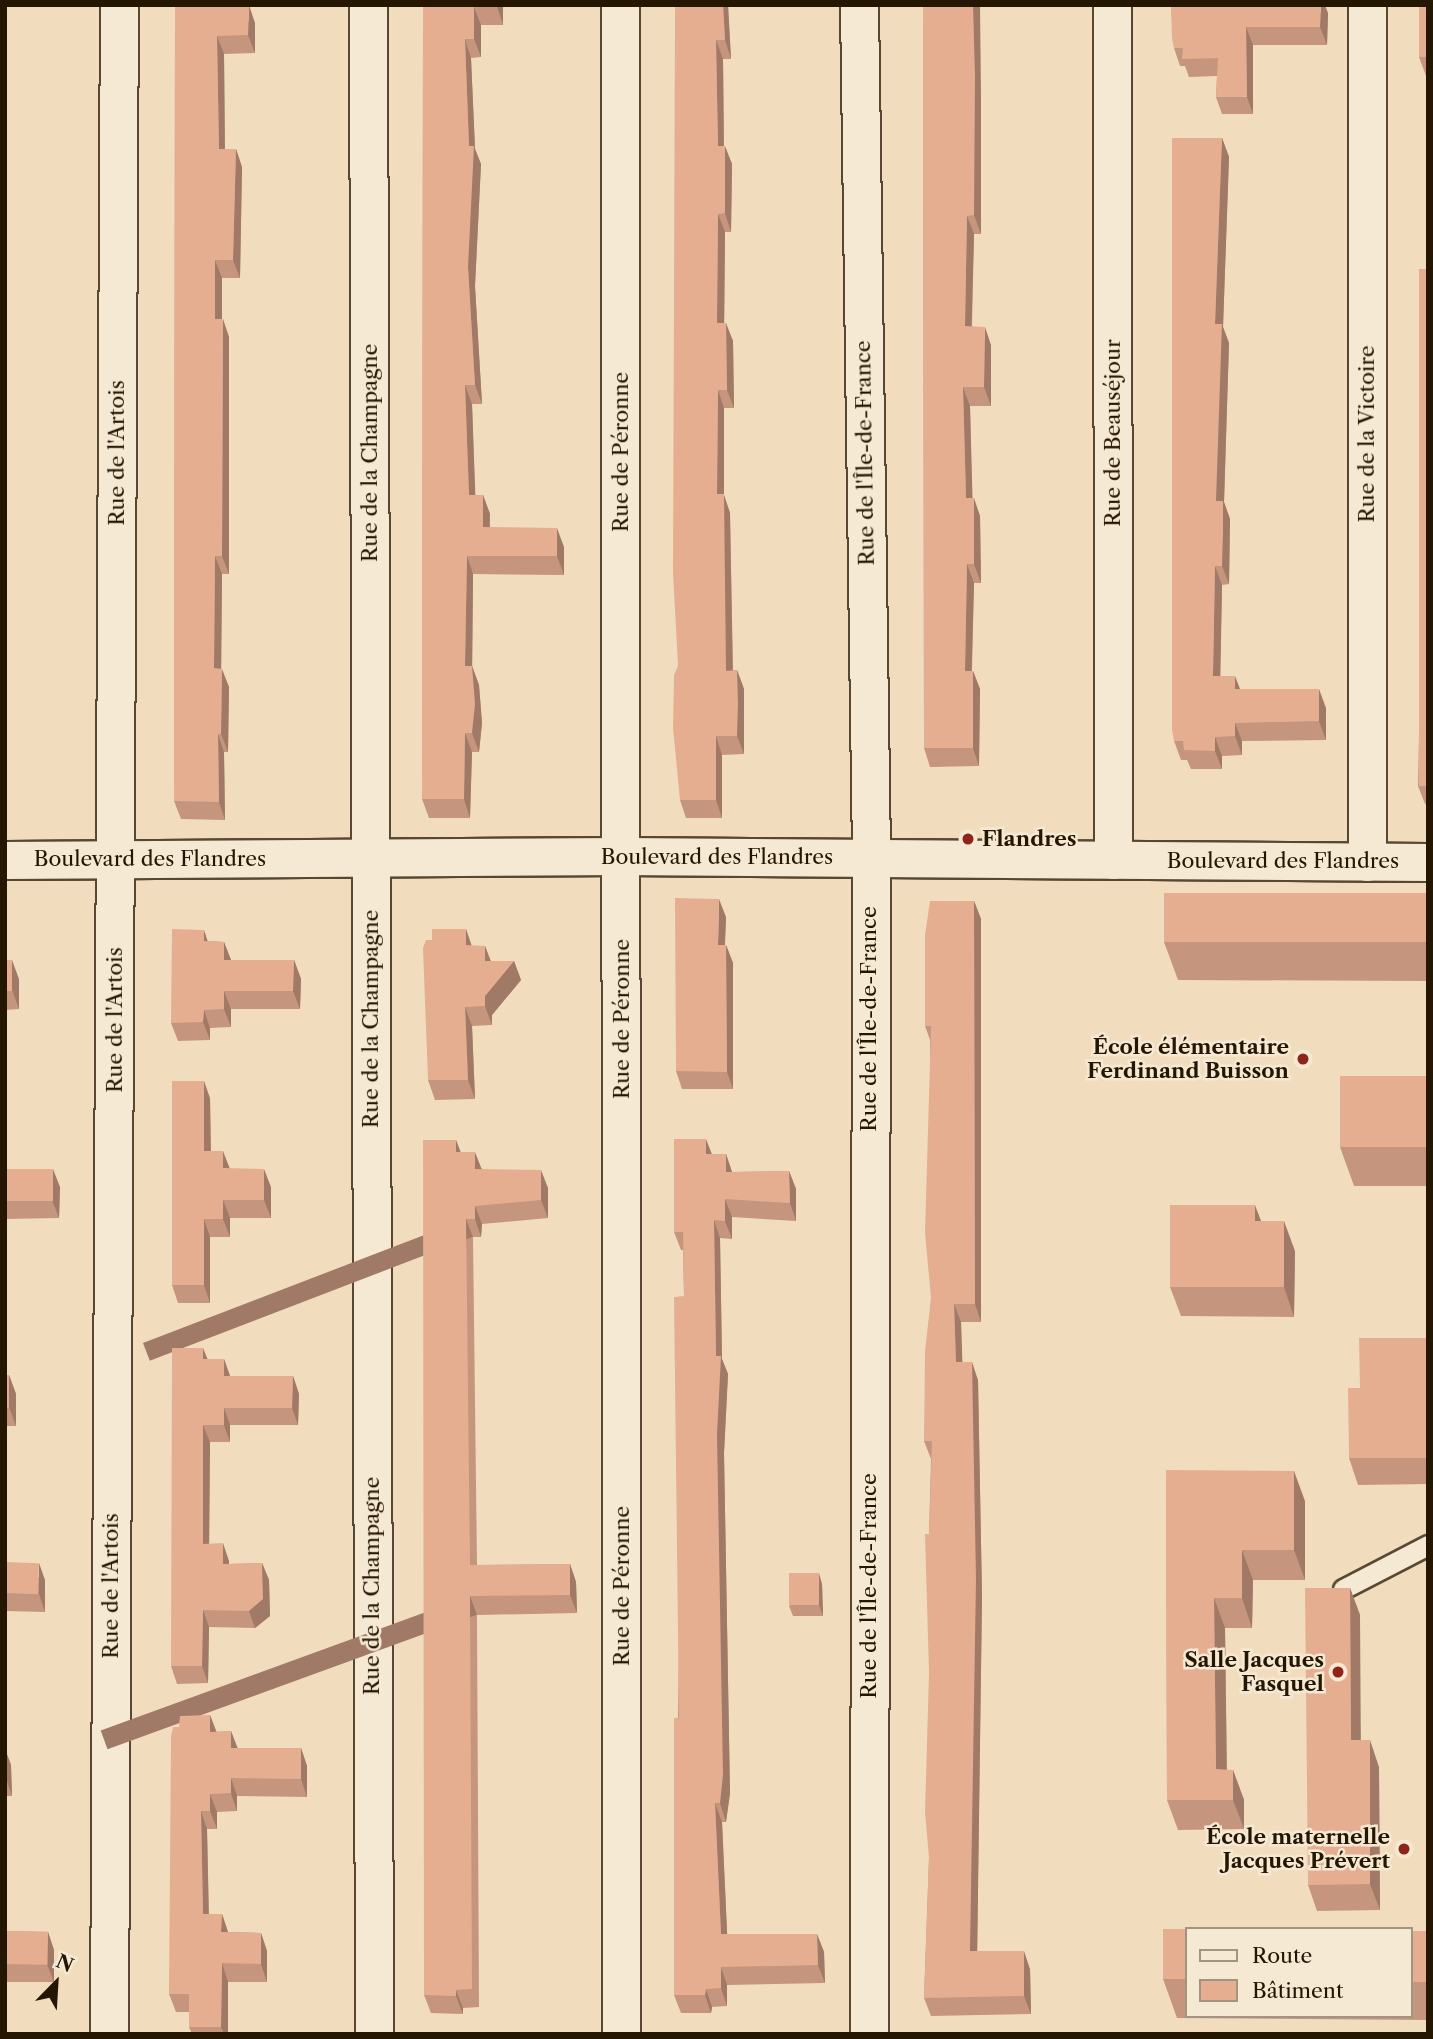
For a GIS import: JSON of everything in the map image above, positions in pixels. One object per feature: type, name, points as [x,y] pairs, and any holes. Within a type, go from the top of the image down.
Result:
[{"type":"street","name":"Rue de l'Artois","points":[[109,2034],[119,5]]},
{"type":"street","name":"Rue de la Champagne","points":[[368,5],[373,2034]]},
{"type":"street","name":"Rue de Péronne","points":[[620,5],[621,2034]]},
{"type":"street","name":"Rue de l'Île-de-France","points":[[859,5],[871,858],[869,2034]]},
{"type":"street","name":"Rue de Beauséjour","points":[[1112,5],[1113,860]]},
{"type":"street","name":"Rue de la Victoire","points":[[1367,5],[1367,862]]},
{"type":"street","name":"Boulevard des Flandres","points":[[5,860],[622,856],[1428,862]]},
{"type":"lane","points":[[1343,1589],[1428,1545]]},
{"type":"building","points":[[175,5],[249,5],[248,35],[217,36],[219,149],[236,149],[233,260],[215,260],[215,319],[223,319],[222,556],[215,556],[214,668],[222,669],[221,734],[218,734],[219,802],[174,801]]},
{"type":"building","points":[[423,5],[497,6],[474,7],[474,39],[465,39],[469,146],[474,146],[468,267],[475,385],[465,385],[469,495],[483,495],[483,527],[557,528],[557,556],[467,556],[465,666],[472,666],[475,704],[472,733],[465,733],[464,799],[422,799]]},
{"type":"building","points":[[675,5],[723,5],[725,40],[716,40],[718,146],[725,146],[725,213],[718,214],[717,323],[726,323],[727,390],[718,390],[717,494],[724,494],[726,671],[737,670],[738,703],[737,736],[716,736],[716,800],[680,800],[673,728],[674,675],[678,666],[673,573]]},
{"type":"building","points":[[923,5],[973,5],[974,215],[967,216],[965,326],[985,327],[984,387],[963,387],[966,498],[974,498],[974,564],[967,564],[965,671],[973,671],[973,748],[924,748]]},
{"type":"building","points":[[1171,5],[1321,5],[1320,27],[1246,27],[1247,97],[1216,97],[1218,58],[1182,59],[1183,48],[1174,48],[1172,39]]},
{"type":"building","points":[[1419,5],[1428,5],[1428,57],[1419,57]]},
{"type":"building","points":[[1172,138],[1222,138],[1215,324],[1222,324],[1216,501],[1223,501],[1223,532],[1222,566],[1215,566],[1213,676],[1235,676],[1235,689],[1319,689],[1319,721],[1235,723],[1235,736],[1215,737],[1215,751],[1184,750],[1183,741],[1174,741],[1172,730]]},
{"type":"building","points":[[1419,269],[1428,269],[1428,786],[1419,786]]},
{"type":"building","points":[[1164,893],[1428,893],[1428,942],[1164,942]]},
{"type":"building","points":[[675,898],[719,899],[718,945],[726,945],[727,1072],[676,1071]]},
{"type":"building","points":[[930,901],[974,901],[975,1304],[954,1304],[956,1362],[972,1362],[976,1579],[970,1951],[1024,1951],[1024,1996],[924,1998],[929,1858],[925,1812],[929,1673],[925,1534],[929,1534],[932,1441],[924,1441],[925,1351],[931,1298],[925,1233],[931,1026],[925,1026],[925,935]]},
{"type":"building","points":[[172,929],[204,930],[204,941],[224,942],[224,960],[294,960],[293,991],[224,991],[224,1009],[204,1010],[203,1022],[171,1023]]},
{"type":"building","points":[[432,929],[466,929],[466,945],[485,946],[485,961],[514,961],[485,996],[485,1006],[465,1007],[468,1080],[428,1080],[423,948],[426,940],[432,940]]},
{"type":"building","points":[[5,960],[12,960],[12,991],[5,991]]},
{"type":"building","points":[[1340,1076],[1428,1076],[1428,1147],[1340,1147]]},
{"type":"building","points":[[172,1081],[204,1081],[204,1151],[223,1151],[223,1168],[264,1169],[264,1200],[223,1200],[223,1219],[204,1219],[204,1285],[172,1285]]},
{"type":"building","points":[[674,1139],[706,1139],[706,1154],[726,1154],[726,1172],[789,1171],[790,1203],[725,1199],[725,1221],[714,1220],[716,1356],[721,1356],[717,1434],[723,1775],[720,1803],[715,1803],[721,1934],[817,1934],[818,1965],[721,1967],[721,1988],[706,1989],[705,1995],[674,1995],[674,1718],[679,1718],[674,1297],[684,1296],[683,1232],[674,1232]]},
{"type":"building","points":[[423,1140],[456,1140],[456,1152],[475,1152],[475,1169],[541,1170],[541,1200],[475,1206],[475,1219],[466,1219],[470,1565],[570,1564],[570,1595],[470,1596],[472,1989],[456,1990],[456,1996],[424,1995]]},
{"type":"building","points":[[5,1169],[53,1169],[53,1201],[5,1201]]},
{"type":"building","points":[[1170,1205],[1255,1205],[1255,1221],[1284,1221],[1284,1287],[1170,1287]]},
{"type":"building","points":[[1359,1338],[1428,1338],[1428,1458],[1349,1458],[1348,1388],[1360,1388]]},
{"type":"building","points":[[172,1348],[203,1348],[203,1359],[224,1359],[224,1376],[293,1376],[292,1408],[224,1408],[224,1425],[203,1425],[203,1544],[223,1543],[223,1564],[262,1563],[263,1599],[249,1611],[203,1610],[202,1666],[171,1666]]},
{"type":"building","points":[[5,1375],[9,1375],[9,1408],[5,1408]]},
{"type":"building","points":[[1166,1470],[1294,1471],[1294,1550],[1242,1550],[1242,1598],[1214,1598],[1216,1769],[1233,1770],[1233,1800],[1167,1800]]},
{"type":"building","points":[[5,1562],[39,1563],[38,1594],[5,1593]]},
{"type":"building","points":[[789,1573],[819,1573],[819,1605],[789,1605]]},
{"type":"building","points":[[1305,1588],[1350,1588],[1351,1740],[1370,1740],[1370,1884],[1308,1885]]},
{"type":"building","points":[[210,1715],[210,1732],[231,1731],[231,1748],[301,1748],[301,1779],[231,1778],[231,1793],[210,1794],[210,1811],[201,1811],[203,1914],[222,1914],[221,1932],[261,1933],[261,1964],[222,1963],[221,2027],[189,2027],[189,1994],[169,1994],[171,1736],[173,1727],[179,1727],[180,1716]]},
{"type":"building","points":[[1163,1929],[1184,1929],[1184,1979],[1163,1979]]},
{"type":"building","points":[[5,1931],[48,1932],[47,1965],[5,1964]]},
{"type":"building","points":[[1412,1931],[1428,1931],[1428,1982],[1412,1982]]},
{"type":"place","name":"Flandres","points":[[968,839]]},
{"type":"place","name":"École élémentaire Ferdinand Buisson","points":[[1303,1059]]},
{"type":"place","name":"Salle Jacques Fasquel","points":[[1338,1672]]},
{"type":"place","name":"École maternelle Jacques Prévert","points":[[1404,1849]]}]
